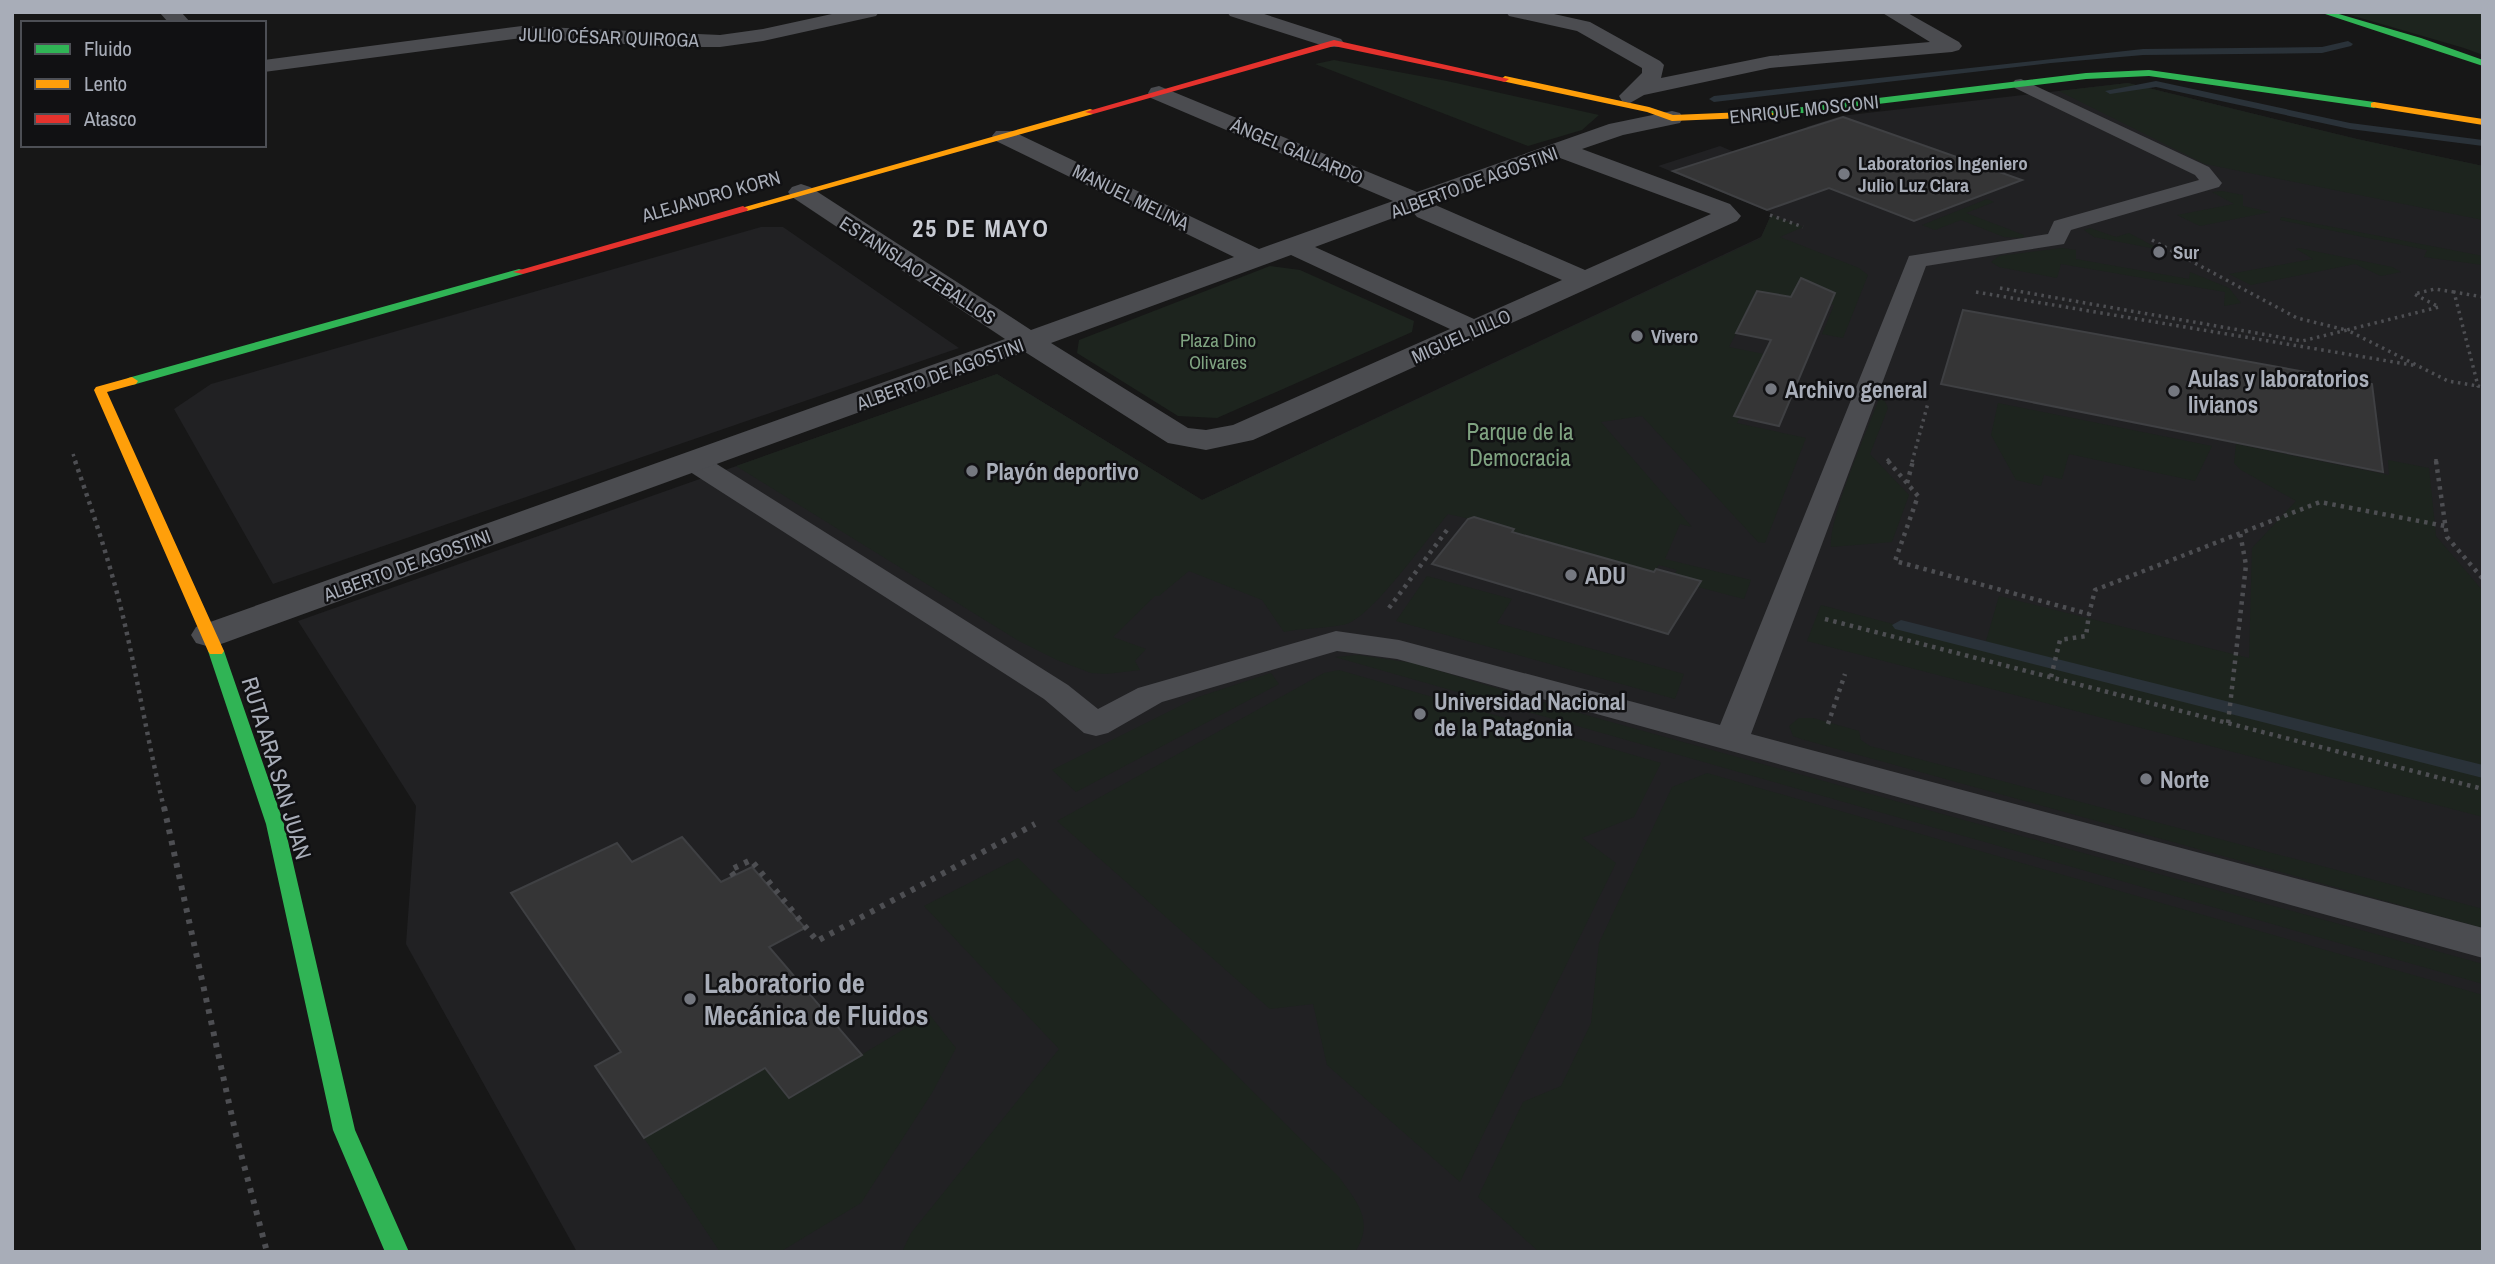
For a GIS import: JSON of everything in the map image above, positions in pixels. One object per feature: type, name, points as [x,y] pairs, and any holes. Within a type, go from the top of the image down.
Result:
[{"type":"main road","points":[[2323,12],[2418,40],[2483,63]]},
{"type":"main road","name":"ALEJANDRO KORN","points":[[100,390],[1334,43]]},
{"type":"main road","name":"ENRIQUE MOSCONI","points":[[1334,43],[1629,97],[1672,118],[1777,114],[2021,84],[2149,73],[2483,122]]},
{"type":"main road","name":"ENRIQUE MOSCONI","points":[[2379,105],[2416,108],[2470,104]]},
{"type":"main road","name":"RUTA ARA SAN JUAN","points":[[100,390],[210,635],[275,824],[344,1130],[397,1252]]},
{"type":"street","points":[[507,12],[522,32]]},
{"type":"street","name":"JULIO CÉSAR QUIROGA","points":[[266,66],[522,32],[698,42],[732,40],[869,12]]},
{"type":"street","name":"ENRIQUE MOSCONI","points":[[1237,12],[1334,43]]},
{"type":"street","points":[[1517,12],[1583,26],[1653,65],[1653,75],[1629,97]]},
{"type":"street","points":[[1629,97],[1770,62],[1952,46],[1891,12]]},
{"type":"street","name":"ÁNGEL GALLARDO","points":[[1159,93],[1418,202],[1426,212],[1586,280]]},
{"type":"street","name":"ALBERTO DE AGOSTINI","points":[[210,635],[1617,129],[1672,118]]},
{"type":"street","name":"MANUEL MELINA","points":[[1004,136],[1258,259]]},
{"type":"street","name":"MIGUEL LILLO","points":[[1179,436],[1218,439],[1242,433],[1728,216],[1721,209],[1562,150]]},
{"type":"street","name":"ESTANISLAO ZEBALLOS","points":[[801,192],[1029,342],[1179,436]]},
{"type":"street","points":[[1294,247],[1475,330]]},
{"type":"lane","points":[[1732,738],[1917,261],[2056,239],[2063,226],[2212,183],[2202,171],[2021,84]]},
{"type":"lane","points":[[694,462],[1056,692],[1096,725],[1150,695],[1336,641],[1399,650],[2483,943]]},
{"type":"path","points":[[1772,215],[1803,227]]},
{"type":"path","points":[[1988,286],[2302,341],[2320,348]]},
{"type":"path","points":[[2302,341],[2439,307],[2414,294],[2435,289],[2483,297]]},
{"type":"path","points":[[1971,291],[2418,366]]},
{"type":"path","points":[[2347,330],[2448,381],[2480,387],[2454,292]]},
{"type":"path","points":[[1907,483],[1928,403]]},
{"type":"path","points":[[1881,451],[1918,496],[1895,561],[2089,614]]},
{"type":"path","points":[[73,454],[103,540],[125,625],[148,743],[178,864],[236,1135],[267,1252]]},
{"type":"path","points":[[2436,459],[2447,537],[2483,579]]},
{"type":"path","points":[[2051,677],[2060,640],[2086,636],[2095,590],[2320,502],[2445,526]]},
{"type":"path","points":[[1384,615],[1447,530]]},
{"type":"path","points":[[2228,723],[2246,565],[2241,533]]},
{"type":"path","points":[[1821,617],[2483,789]]},
{"type":"path","points":[[734,876],[730,870],[751,860],[817,941],[1035,824]]},
{"type":"shaded area","name":"Universidad Nacional de la Patagonia","points":[[2128,83],[2357,139],[2483,166],[2483,1252],[577,1252],[406,944],[416,806],[298,621],[997,374],[1202,500],[1761,237],[1772,213],[1658,166],[1720,146],[1749,158],[1822,133],[1806,127],[1841,116]]},
{"type":"shaded area","points":[[761,227],[783,227],[959,348],[273,584],[174,409],[211,384]]},
{"type":"green space","points":[[2340,12],[2483,12],[2483,55],[2464,48]]},
{"type":"green space","points":[[1334,60],[1447,81],[1599,115],[1582,130],[1528,146],[1315,64]]},
{"type":"green space","points":[[2128,83],[2357,139],[2483,166],[2483,220],[2205,164],[2059,91]]},
{"type":"green space","points":[[2212,192],[2243,195],[2243,206],[2270,212],[2200,226],[2177,215],[2234,204]]},
{"type":"green space","points":[[1987,199],[1994,202],[1966,213],[2024,235],[2023,238],[2004,237],[1961,220],[1935,230],[1922,225]]},
{"type":"green space","name":"Parque de la Democracia","points":[[1771,215],[1803,227],[1780,237],[1859,268],[1868,275],[1843,338],[1822,334],[1834,305],[1758,291],[1729,347],[1764,354],[1734,416],[1740,417],[1737,423],[1806,438],[1765,543],[1758,542],[1642,416],[1601,422],[1692,527],[1680,524],[1665,559],[1751,580],[1744,599],[1698,587],[1700,581],[1671,579],[1677,570],[1659,565],[1654,572],[1512,532],[1513,529],[1448,514],[1386,590],[1349,623],[1284,632],[1262,600],[1189,571],[1159,596],[1155,596],[1113,637],[1146,649],[1135,661],[1140,670],[1091,673],[1019,641],[736,466],[997,374],[1202,500],[1761,238]]},
{"type":"green space","points":[[2281,217],[2483,256],[2483,265],[2424,257],[2427,250],[2280,220]]},
{"type":"green space","points":[[2090,228],[2116,237],[2129,233],[2161,250],[2094,237],[2084,230]]},
{"type":"green space","points":[[2062,248],[2076,250],[2076,259],[2189,279],[2190,272],[2229,288],[2241,303],[2224,306],[2225,292],[2061,264],[2057,278],[1999,267],[1991,262],[1999,256]]},
{"type":"green space","points":[[2296,249],[2392,267],[2401,272],[2381,276],[2355,264],[2251,285],[2229,274],[2313,259]]},
{"type":"green space","name":"Plaza Dino Olivares","points":[[1270,266],[1300,270],[1414,321],[1412,332],[1217,418],[1178,416],[1077,353],[1079,340]]},
{"type":"green space","points":[[1881,393],[1888,408],[1870,454],[1909,495],[1892,542],[1831,547],[1836,515]]},
{"type":"green space","points":[[1998,403],[2212,446],[2195,481],[2069,454],[2062,479],[2044,475],[2041,486],[2016,480],[1991,435]]},
{"type":"green space","points":[[2236,444],[2389,475],[2388,460],[2429,468],[2436,536],[2483,591],[2483,817],[1807,641],[1821,605],[1984,648],[1999,596],[2249,658],[2252,548],[2296,501],[2241,470],[2234,463]]},
{"type":"green space","points":[[1427,576],[1512,599],[1497,623],[1684,674],[1675,699],[1396,621]]},
{"type":"green space","points":[[1358,655],[1413,663],[1593,717],[2483,964],[2483,984],[1335,657]]},
{"type":"green space","points":[[1339,670],[1661,763],[1634,817],[1582,838],[1616,863],[1460,1182],[1327,1065],[1313,1004],[1270,1009],[1057,821],[1324,673]]},
{"type":"green space","points":[[1271,673],[1279,684],[1076,792],[1052,770],[1198,697]]},
{"type":"green space","points":[[1799,718],[1813,718],[1859,731],[1861,740],[1870,746],[2483,909],[2483,928],[1801,739],[1793,736],[1789,726]]},
{"type":"green space","points":[[1707,773],[2483,995],[2483,1252],[1539,1252],[1478,1197],[1523,1102],[1561,1086],[1591,1023],[1599,943],[1672,787]]},
{"type":"green space","points":[[1018,858],[1339,1177],[1357,1204],[1363,1221],[1361,1241],[1355,1252],[902,1252],[911,1233],[1059,1049],[924,906]]},
{"type":"green space","points":[[929,1014],[956,1048],[932,1093],[861,1203],[780,1252],[720,1252],[644,1138],[765,1068],[790,1098]]},
{"type":"building","name":"Laboratorios Ingeniero Julio Luz Clara","points":[[1843,117],[2022,180],[1914,221],[1829,188],[1767,210],[1673,171]]},
{"type":"building","points":[[1801,278],[1835,293],[1779,426],[1734,416],[1771,340],[1736,333],[1757,291],[1791,297]]},
{"type":"building","name":"Aulas y laboratorios livianos","points":[[1963,310],[2372,384],[2383,472],[1941,384]]},
{"type":"building","name":"ADU","points":[[1474,517],[1514,529],[1512,532],[1654,572],[1656,569],[1701,581],[1668,634],[1432,564],[1468,519]]},
{"type":"building","name":"Laboratorio de Mecánica de Fluidos","points":[[682,837],[721,882],[752,867],[805,928],[769,947],[862,1055],[789,1098],[765,1068],[644,1138],[595,1066],[621,1052],[511,893],[617,843],[632,862]]},
{"type":"waterway","points":[[1714,99],[2143,52],[2322,50],[2348,44]]},
{"type":"waterway","points":[[2110,91],[2156,84],[2350,126],[2483,143]]},
{"type":"waterway","points":[[1901,625],[2483,772]]},
{"type":"traffic: fast","points":[[2323,12],[2418,40],[2483,63]]},
{"type":"traffic: fast","points":[[1769,114],[2086,76],[2149,73],[2374,105]]},
{"type":"traffic: fast","points":[[132,381],[519,272]]},
{"type":"traffic: fast","points":[[216,651],[275,824],[344,1130],[397,1252]]},
{"type":"traffic: slow","points":[[1505,79],[1649,110],[1672,118],[1769,114]]},
{"type":"traffic: slow","points":[[2374,105],[2483,122]]},
{"type":"traffic: slow","points":[[743,209],[1090,112]]},
{"type":"traffic: slow","points":[[132,381],[100,390],[216,651]]},
{"type":"traffic: jam","points":[[1090,112],[1334,43],[1505,79]]},
{"type":"traffic: jam","points":[[519,272],[743,209]]},
{"type":"place","name":"Laboratorios Ingeniero Julio Luz Clara","points":[[1844,174]]},
{"type":"place","name":"Sur","points":[[2159,252]]},
{"type":"place","name":"Vivero","points":[[1637,336]]},
{"type":"place","name":"Archivo general","points":[[1771,389]]},
{"type":"place","name":"Aulas y laboratorios livianos","points":[[2174,391]]},
{"type":"place","name":"Playón deportivo","points":[[972,471]]},
{"type":"place","name":"ADU","points":[[1571,575]]},
{"type":"place","name":"Universidad Nacional de la Patagonia","points":[[1420,714]]},
{"type":"place","name":"Norte","points":[[2146,779]]},
{"type":"place","name":"Laboratorio de Mecánica de Fluidos","points":[[690,999]]},
{"type":"district","name":"25 DE MAYO","points":[[981,228]]}]
